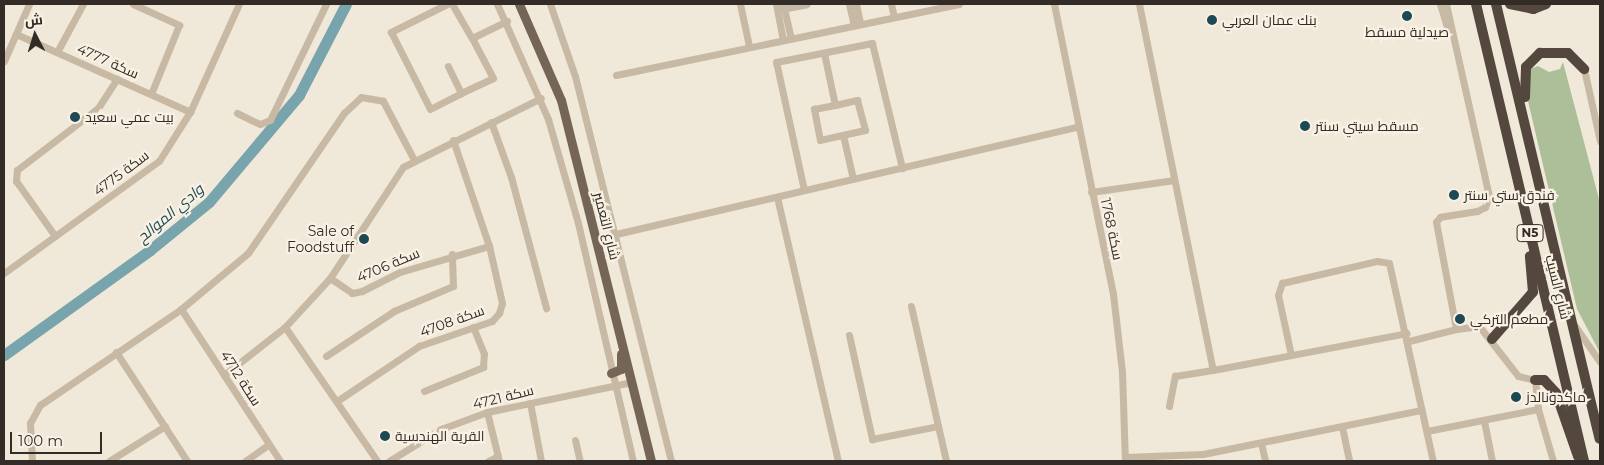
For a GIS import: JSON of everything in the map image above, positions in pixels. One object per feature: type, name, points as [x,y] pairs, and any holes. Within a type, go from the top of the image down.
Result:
[{"type":"highway","name":"شارع السيب","points":[[1476,4],[1584,461]]},
{"type":"highway","name":"شارع السيب","points":[[1496,4],[1600,439]]},
{"type":"highway","points":[[1510,4],[1533,9],[1546,4]]},
{"type":"highway","points":[[1528,133],[1522,78],[1532,58],[1558,50],[1576,57],[1584,69]]},
{"type":"highway","points":[[1492,339],[1532,292],[1522,204]]},
{"type":"highway","points":[[1535,380],[1544,380],[1556,393],[1579,461]]},
{"type":"main road","name":"شارع التعمير","points":[[519,4],[562,100],[652,461]]},
{"type":"main road","points":[[611,373],[620,369],[623,347]]},
{"type":"street","points":[[4,61],[30,4]]},
{"type":"street","points":[[57,52],[83,4]]},
{"type":"street","points":[[133,4],[179,25],[151,94]]},
{"type":"street","name":"سكة 4775","points":[[4,273],[159,162],[190,112],[240,4]]},
{"type":"street","points":[[237,113],[260,124],[270,120],[326,4]]},
{"type":"street","points":[[447,4],[391,32],[430,108],[493,78],[452,4]]},
{"type":"street","points":[[497,4],[541,98],[578,223],[613,386],[633,461]]},
{"type":"street","points":[[550,4],[575,76],[616,234],[671,461]]},
{"type":"street","points":[[740,4],[749,46]]},
{"type":"street","points":[[780,7],[807,4]]},
{"type":"street","points":[[849,4],[857,24]]},
{"type":"street","points":[[856,4],[857,24]]},
{"type":"street","points":[[891,4],[894,17]]},
{"type":"street","points":[[616,75],[959,4]]},
{"type":"street","name":"سكة 1768","points":[[1054,4],[1113,294],[1125,459]]},
{"type":"street","points":[[1139,4],[1213,370]]},
{"type":"street","points":[[1440,4],[1454,47]]},
{"type":"street","points":[[1446,4],[1454,47],[1489,196],[1485,207],[1477,211],[1436,222],[1456,329]]},
{"type":"street","points":[[780,7],[783,39]]},
{"type":"street","points":[[780,7],[791,38]]},
{"type":"street","points":[[472,38],[506,21]]},
{"type":"street","name":"سكة 4777","points":[[16,34],[190,112]]},
{"type":"street","points":[[804,190],[776,62],[872,43],[902,168]]},
{"type":"street","points":[[824,52],[835,105]]},
{"type":"street","points":[[448,66],[461,94]]},
{"type":"street","points":[[1584,69],[1600,141]]},
{"type":"street","points":[[56,236],[16,175],[98,108],[117,79]]},
{"type":"street","points":[[32,461],[30,423],[40,405],[181,309],[248,253],[344,112],[362,98],[383,101],[414,158]]},
{"type":"street","points":[[224,375],[286,327],[330,278],[390,185],[414,158],[541,98]]},
{"type":"street","points":[[857,100],[865,130],[820,140],[814,109],[835,105],[857,100]]},
{"type":"street","points":[[491,122],[511,177],[546,308]]},
{"type":"street","points":[[616,234],[1079,126]]},
{"type":"street","points":[[843,135],[853,179]]},
{"type":"street","name":"سكة 4708","points":[[337,401],[419,346],[492,321],[502,303],[489,246],[453,140]]},
{"type":"street","points":[[1091,192],[1174,180]]},
{"type":"street","points":[[777,197],[838,461]]},
{"type":"street","name":"سكة 4706","points":[[330,278],[352,293],[362,291],[400,272],[452,254],[489,246]]},
{"type":"street","points":[[326,356],[394,311],[453,286],[452,254]]},
{"type":"street","points":[[1291,355],[1278,295],[1282,283],[1367,262],[1381,260],[1392,266],[1433,461]]},
{"type":"street","points":[[911,306],[946,461]]},
{"type":"street","name":"سكة 4712","points":[[181,309],[280,461]]},
{"type":"street","points":[[1571,320],[1600,362]]},
{"type":"street","points":[[1409,341],[1456,329],[1479,326],[1492,339],[1518,376],[1535,380],[1538,409],[1553,461]]},
{"type":"street","points":[[286,327],[377,461]]},
{"type":"street","points":[[424,391],[483,367],[484,354],[473,327]]},
{"type":"street","points":[[1169,406],[1175,376],[1407,333]]},
{"type":"street","points":[[849,335],[872,439],[938,426]]},
{"type":"street","points":[[116,352],[187,461]]},
{"type":"street","name":"سكة 4721","points":[[388,461],[441,429],[487,412],[632,382]]},
{"type":"street","points":[[530,403],[541,461]]},
{"type":"street","points":[[1427,431],[1538,409]]},
{"type":"street","points":[[1125,459],[1203,458],[1261,443],[1422,410]]},
{"type":"street","points":[[487,412],[498,459],[488,461]]},
{"type":"street","points":[[1484,421],[1492,461]]},
{"type":"street","points":[[109,461],[165,426]]},
{"type":"street","points":[[1342,427],[1349,461]]},
{"type":"street","points":[[575,440],[580,461]]},
{"type":"street","points":[[1261,443],[1265,461]]},
{"type":"street","points":[[245,461],[269,444]]},
{"type":"green space","points":[[1563,62],[1600,203],[1600,353],[1577,309],[1527,97],[1530,69],[1538,66],[1549,72],[1560,69]]},
{"type":"waterway","name":"وادي الموالح","points":[[4,355],[150,250],[209,202],[299,95],[346,4]]},
{"type":"place","name":"صيدلية مسقط","points":[[1407,16]]},
{"type":"place","name":"بنك عمان العربي","points":[[1212,20]]},
{"type":"place","name":"بيت عمي سعيد","points":[[75,117]]},
{"type":"place","name":"مسقط سيتي سنتر","points":[[1305,126]]},
{"type":"place","name":"فندق ستي سنتر","points":[[1454,195]]},
{"type":"place","name":"Sale of Foodstuff","points":[[364,239]]},
{"type":"place","name":"مطعم التركي","points":[[1460,319]]},
{"type":"place","name":"ماكدونالدز","points":[[1516,397]]},
{"type":"place","name":"القرية الهندسية","points":[[385,436]]}]
